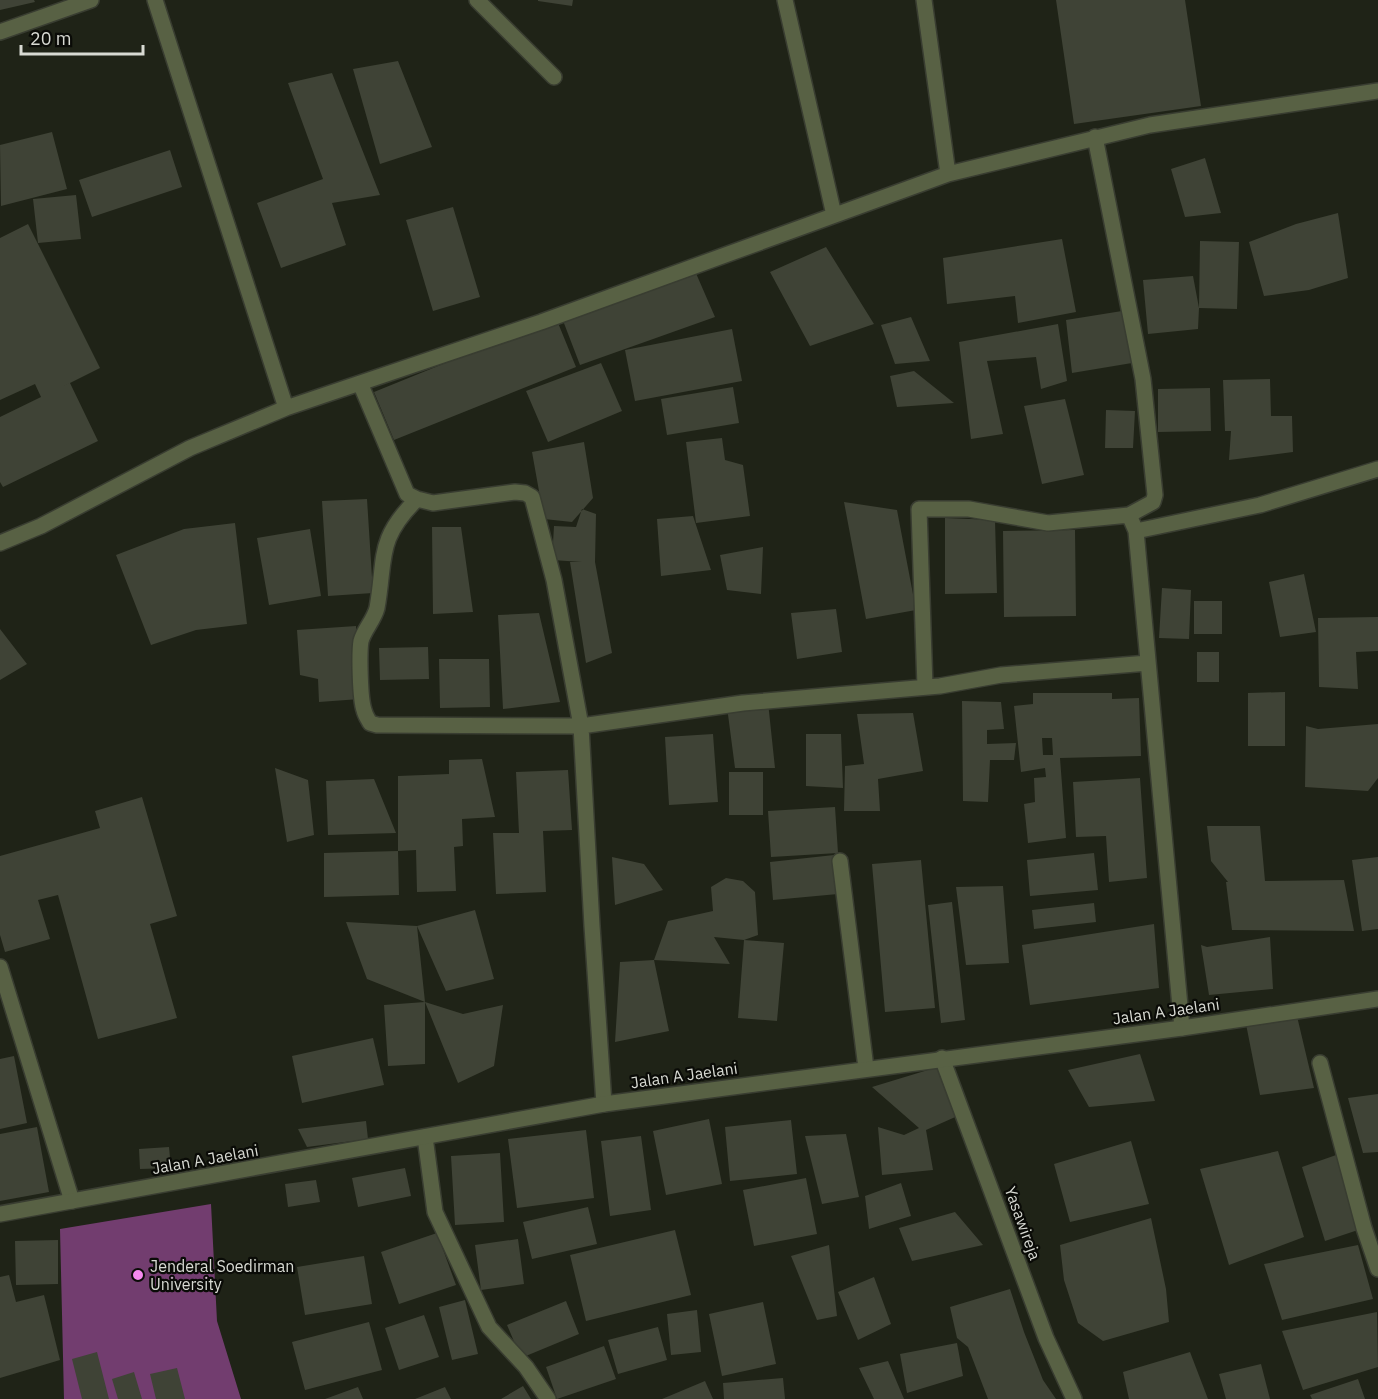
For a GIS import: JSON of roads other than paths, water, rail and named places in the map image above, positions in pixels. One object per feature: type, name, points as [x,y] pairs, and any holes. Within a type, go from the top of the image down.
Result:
[{"type":"street","points":[[0,32],[91,0]]},
{"type":"street","points":[[155,0],[285,408]]},
{"type":"street","points":[[477,0],[554,77]]},
{"type":"street","points":[[785,0],[834,215]]},
{"type":"street","points":[[924,0],[948,174]]},
{"type":"street","points":[[0,543],[41,526],[190,448],[285,408],[541,322],[948,174],[1150,125],[1378,91]]},
{"type":"street","points":[[925,687],[919,509],[969,509],[1048,523],[1129,515],[1153,502],[1155,495],[1143,379],[1095,137]]},
{"type":"street","points":[[360,383],[406,494],[433,502],[515,492],[525,492],[532,496],[554,580],[581,726],[604,1104]]},
{"type":"street","points":[[1136,531],[1260,505],[1378,469]]},
{"type":"street","points":[[417,499],[400,517],[384,546],[376,610],[370,627],[362,639],[360,649],[363,709],[370,723],[377,725],[581,726],[743,703],[925,687],[1001,675],[1148,663]]},
{"type":"street","points":[[1129,515],[1136,531],[1182,1028]]},
{"type":"street","points":[[840,861],[866,1068]]},
{"type":"street","points":[[0,967],[72,1201]]},
{"type":"street","name":"Jalan A Jaelani","points":[[0,1214],[604,1104],[1182,1028],[1378,999]]},
{"type":"street","name":"Yasawireja","points":[[942,1058],[1046,1338],[1074,1399]]},
{"type":"street","points":[[1320,1063],[1364,1228],[1378,1269]]},
{"type":"street","points":[[424,1137],[435,1212],[489,1327],[525,1367],[549,1399]]},
{"type":"place","name":"Jenderal Soedirman University","points":[[138,1275]]}]
